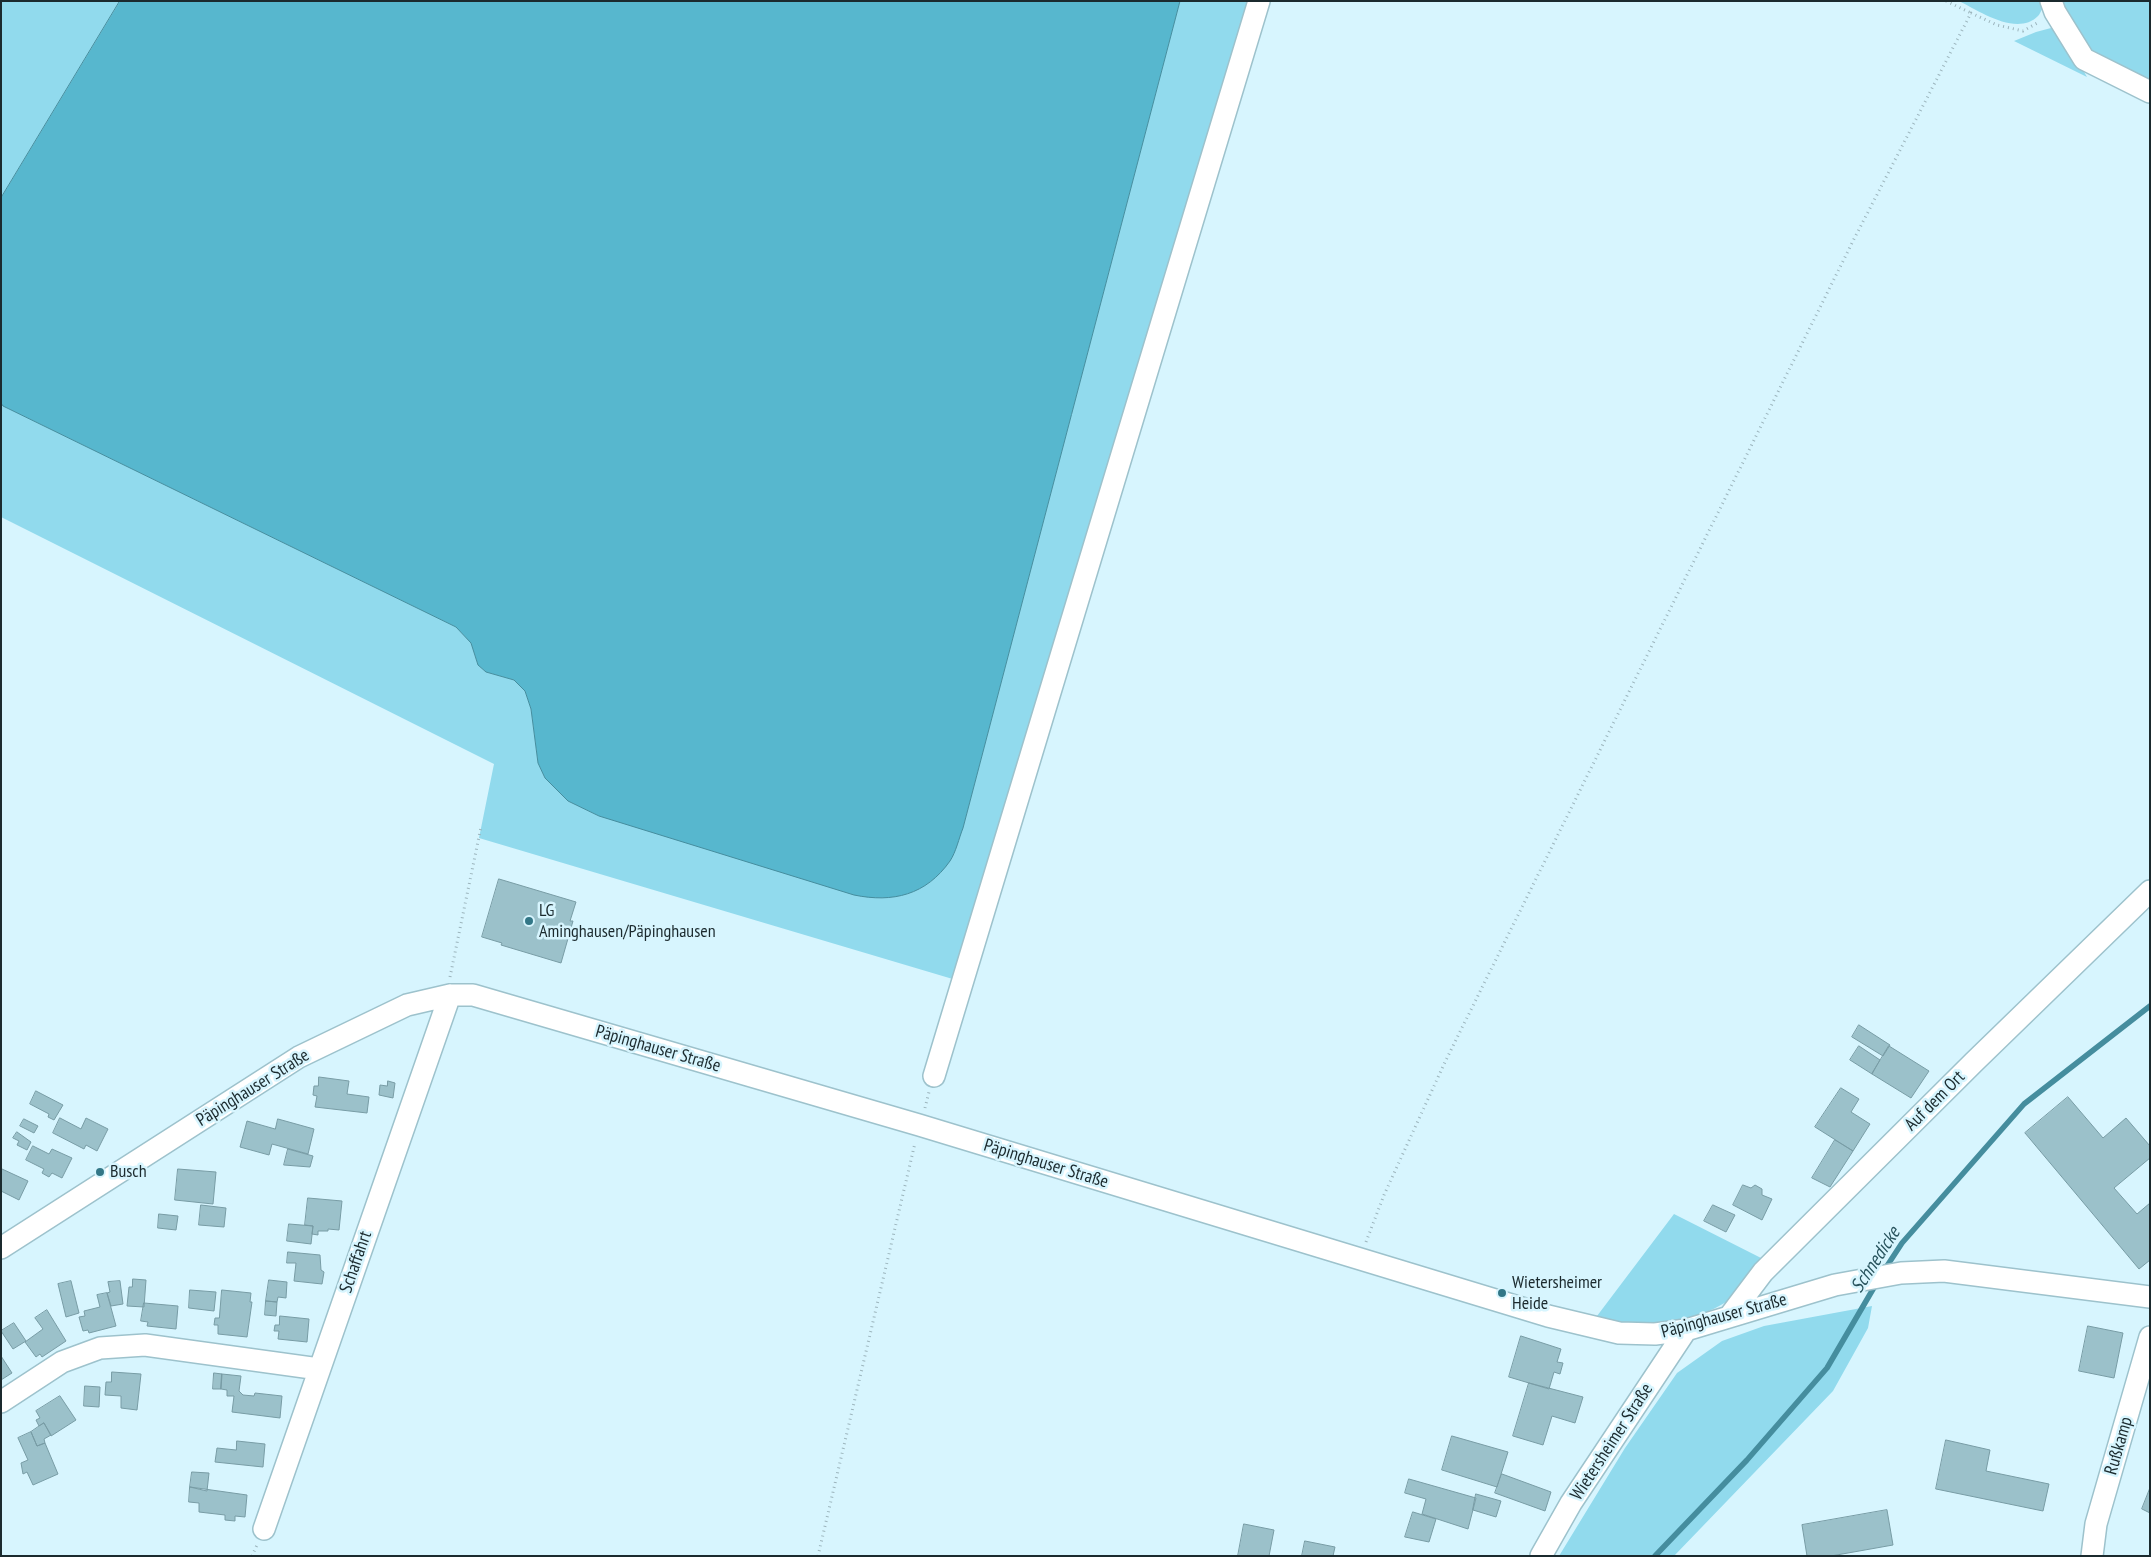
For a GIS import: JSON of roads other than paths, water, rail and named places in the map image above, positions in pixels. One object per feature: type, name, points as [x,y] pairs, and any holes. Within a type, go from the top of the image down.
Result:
[{"type":"street","points":[[934,1076],[1259,1]]},
{"type":"street","points":[[2053,7],[2084,58],[2150,92]]},
{"type":"street","name":"Auf dem Ort","points":[[1729,1317],[1763,1272],[1974,1062],[2150,892]]},
{"type":"street","name":"Päpinghauser Straße","points":[[1,1248],[299,1057],[407,1005],[450,995],[473,995],[920,1126],[1583,1326],[1619,1333],[1655,1334],[1686,1330],[1836,1285],[1901,1273],[1944,1271],[2150,1297]]},
{"type":"street","name":"Schaffahrt","points":[[264,1529],[450,995]]},
{"type":"street","name":"Wietersheimer Straße","points":[[1541,1556],[1571,1503],[1686,1330]]},
{"type":"street","name":"Rußkamp","points":[[2092,1556],[2096,1524],[2150,1337]]},
{"type":"street","points":[[1,1402],[62,1362],[100,1348],[145,1345],[319,1369]]},
{"type":"waterway","name":"Schnedicke","points":[[1885,1269],[1902,1243],[2024,1104],[2150,1006]]},
{"type":"waterway","name":"Schnedicke","points":[[1655,1556],[1747,1460],[1827,1368],[1876,1284]]},
{"type":"place","name":"LG Aminghausen/Päpinghausen","points":[[529,921]]},
{"type":"place","name":"Busch","points":[[100,1172]]},
{"type":"place","name":"Wietersheimer Heide","points":[[1502,1293]]}]
